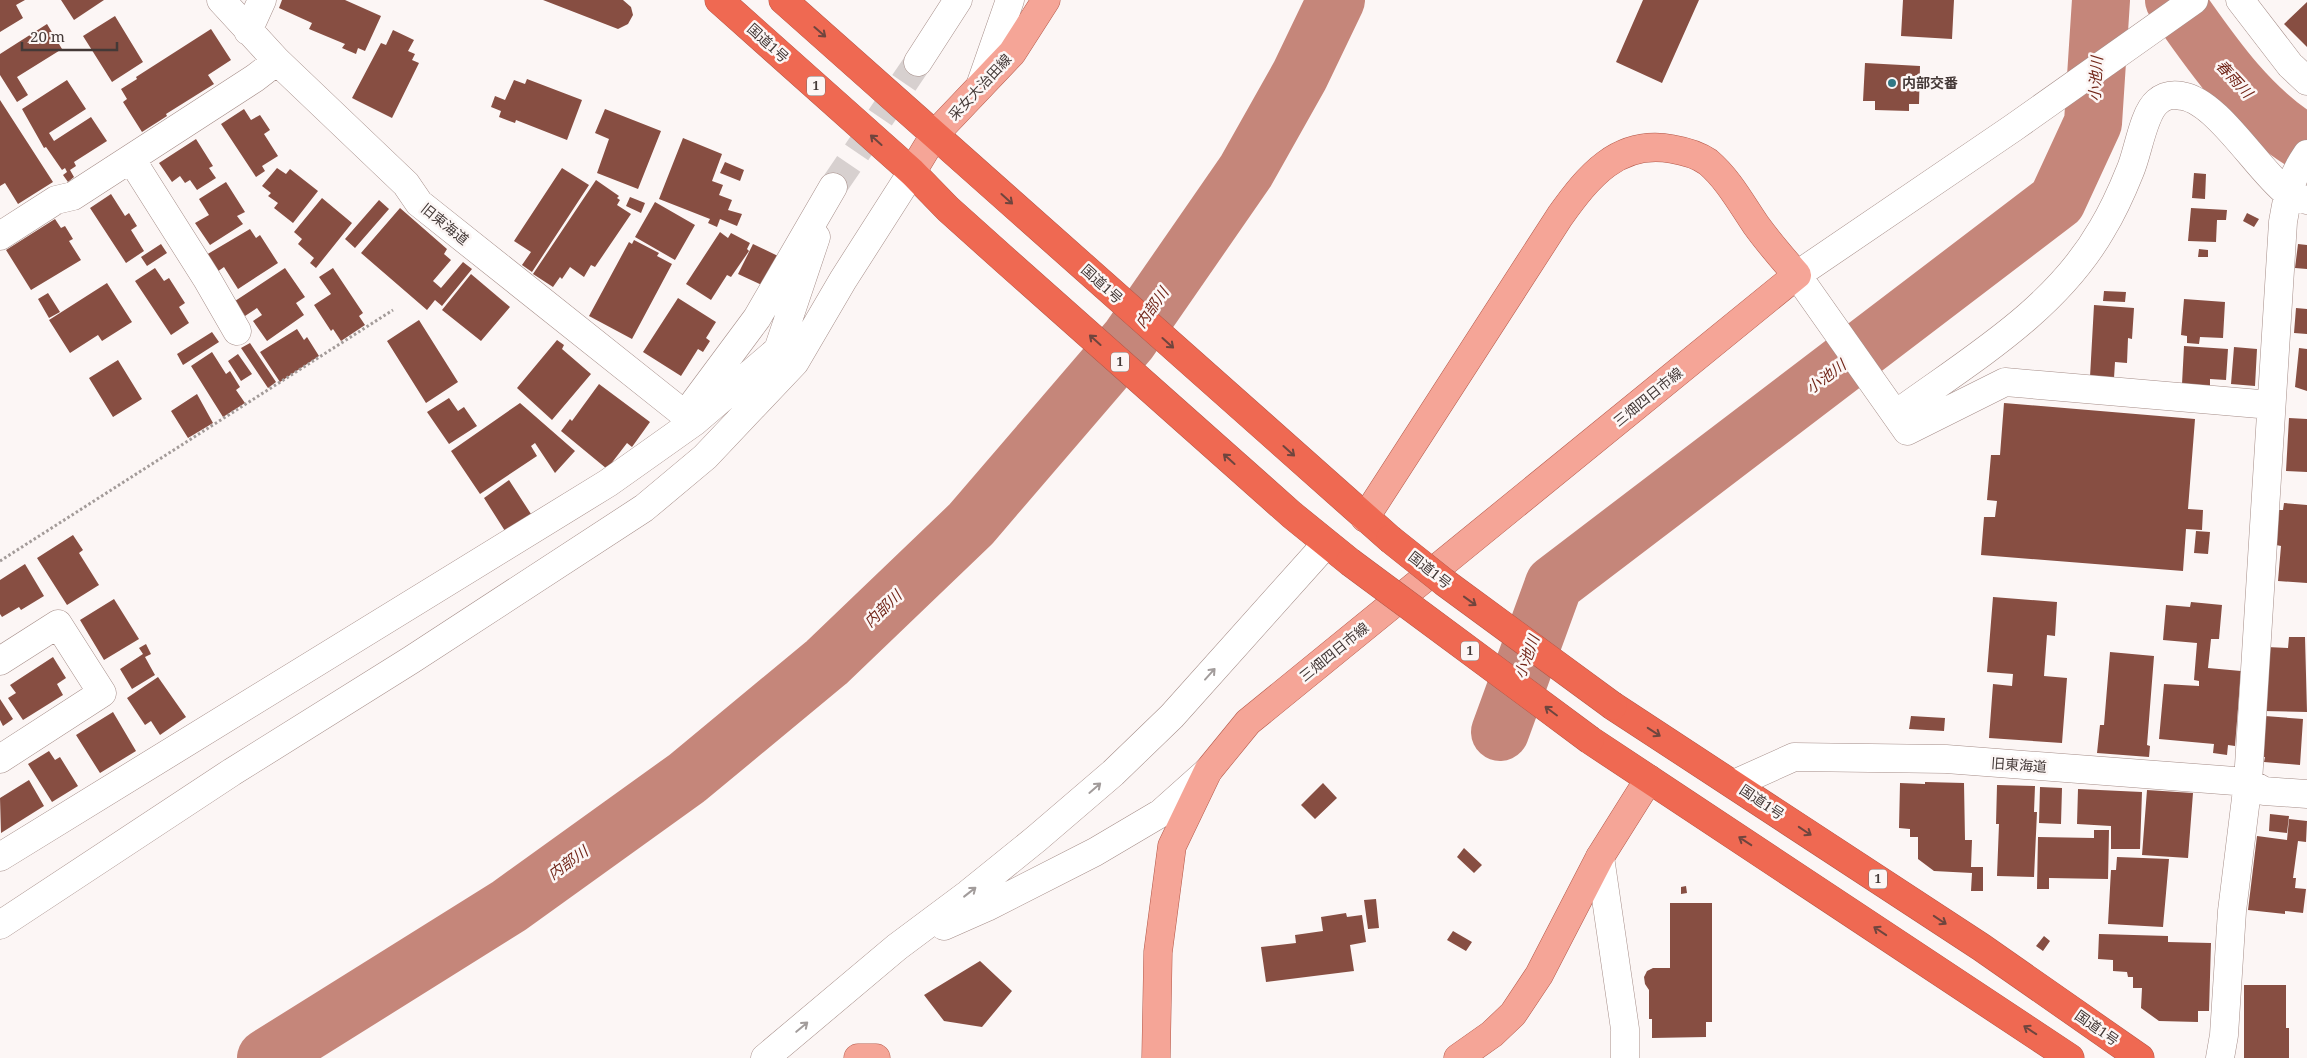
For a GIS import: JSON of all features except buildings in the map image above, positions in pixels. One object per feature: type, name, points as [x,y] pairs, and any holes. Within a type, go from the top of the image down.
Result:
[{"type":"highway","name":"国道1号","points":[[719,0],[912,172],[948,209],[1326,544],[1590,740],[2070,1058]]},
{"type":"highway","name":"国道1号","points":[[783,0],[1321,480],[1444,582],[1613,706],[1980,947],[2140,1058]]},
{"type":"main road","name":"采女大治田線","points":[[912,172],[935,134],[1012,54],[1046,0]]},
{"type":"main road","points":[[1365,518],[1560,216],[1586,180],[1614,158],[1633,150],[1657,146],[1685,152],[1706,161],[1729,184],[1758,227],[1797,276]]},
{"type":"main road","name":"三畑四日市線","points":[[1156,1058],[1158,952],[1172,846],[1208,771],[1248,722],[1797,276]]},
{"type":"main road","points":[[1458,1058],[1492,1034],[1513,1014],[1539,975],[1600,857],[1649,779]]},
{"type":"main road","points":[[858,1058],[876,1058]]},
{"type":"street","name":"旧東海道","points":[[220,0],[276,61],[406,184],[419,203],[690,418]]},
{"type":"street","points":[[248,31],[262,0]]},
{"type":"street","points":[[918,62],[958,0]]},
{"type":"street","points":[[980,86],[1010,0]]},
{"type":"street","points":[[2194,0],[2013,128],[1797,276],[1895,411],[1907,431],[2004,382],[2271,405]]},
{"type":"street","points":[[2240,0],[2290,65],[2307,81]]},
{"type":"street","points":[[0,236],[56,200],[73,196],[255,78],[276,61]]},
{"type":"street","points":[[1895,411],[2033,313],[2084,258],[2115,204],[2131,170],[2148,118],[2156,102],[2169,94],[2184,96],[2199,102],[2219,120],[2299,180],[2283,222],[2248,782],[2232,912],[2224,1036],[2220,1058]]},
{"type":"street","points":[[131,159],[207,278],[237,331]]},
{"type":"street","points":[[0,926],[232,772],[412,660],[644,508],[705,458],[787,356],[843,280],[912,172]]},
{"type":"street","points":[[0,857],[608,483],[690,418],[787,356],[833,186],[757,318],[690,418]]},
{"type":"street","points":[[765,1058],[897,947],[1036,840],[1113,773],[1172,716],[1326,544]]},
{"type":"street","points":[[0,661],[58,624],[102,693],[0,759]]},
{"type":"street","name":"旧東海道","points":[[1734,784],[1794,757],[1946,759],[2248,782],[2264,791],[2307,794]]},
{"type":"street","points":[[897,947],[987,907],[1095,852],[1161,813],[1208,771]]},
{"type":"street","points":[[1600,857],[1625,1029],[1625,1058]]},
{"type":"street","points":[[0,908],[79,875]]},
{"type":"path","points":[[0,561],[393,310]]},
{"type":"waterway","name":"内部川","points":[[266,1058],[509,906],[687,778],[827,662],[971,524],[1129,340],[1246,171],[1300,75],[1336,0]]},
{"type":"waterway","name":"小池川","points":[[1500,732],[1554,584],[2057,201],[2093,123],[2101,0]]},
{"type":"waterway","name":"春雨川","points":[[2174,0],[2233,80],[2267,115],[2286,131],[2307,144]]},
{"type":"tunnel","points":[[833,187],[918,62]]},
{"type":"place","name":"内部交番","points":[[1892,83]]}]
